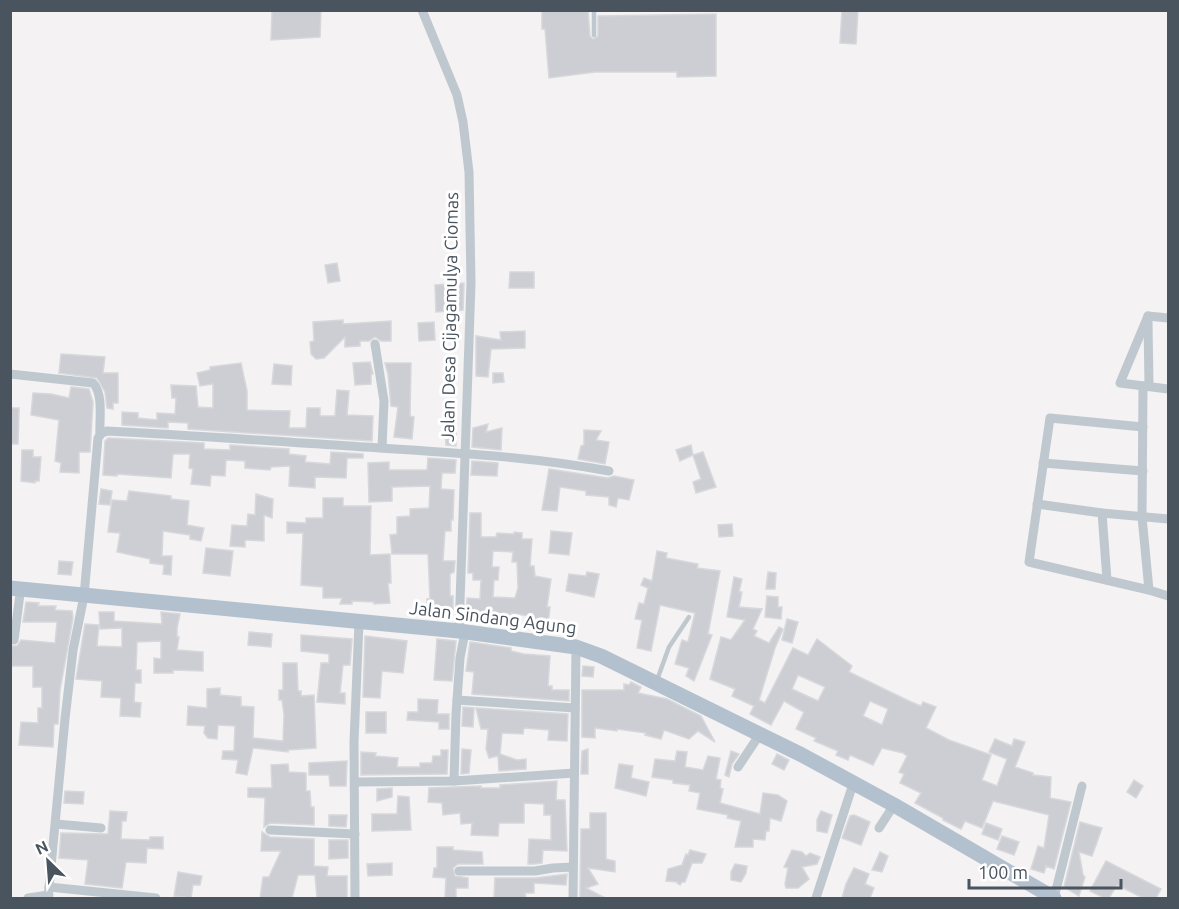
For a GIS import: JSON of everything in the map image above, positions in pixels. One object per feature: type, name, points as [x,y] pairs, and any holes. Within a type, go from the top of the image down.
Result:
[{"type":"main road","name":"Jalan Sindang Agung","points":[[17,588],[462,632],[576,647],[601,656],[760,734],[894,805],[1039,894],[1054,898]]},
{"type":"street","name":"Jalan Desa Cijagamulya Ciomas","points":[[422,10],[457,95],[463,122],[470,204],[471,283],[464,453],[462,632],[454,781]]},
{"type":"street","points":[[1148,316],[1168,318]]},
{"type":"street","points":[[1148,316],[1142,517],[1149,590]]},
{"type":"street","points":[[1148,316],[1120,383],[1168,389]]},
{"type":"street","points":[[375,344],[384,401],[382,448]]},
{"type":"street","points":[[10,374],[93,383],[99,396],[100,435],[84,596],[70,673],[49,894]]},
{"type":"street","points":[[1143,427],[1050,418],[1029,562],[1168,596]]},
{"type":"street","points":[[100,435],[107,431],[464,453],[554,461],[609,471]]},
{"type":"street","points":[[1043,463],[1143,471]]},
{"type":"street","points":[[1037,504],[1168,519]]},
{"type":"street","points":[[1102,513],[1107,580]]},
{"type":"street","points":[[14,640],[20,594],[17,588]]},
{"type":"street","points":[[355,898],[359,623]]},
{"type":"street","points":[[573,898],[576,647]]},
{"type":"street","points":[[457,700],[575,708]]},
{"type":"street","points":[[738,767],[760,734]]},
{"type":"street","points":[[355,782],[454,781],[574,773]]},
{"type":"street","points":[[816,898],[853,784]]},
{"type":"street","points":[[1054,898],[1082,786]]},
{"type":"street","points":[[879,828],[894,805]]},
{"type":"street","points":[[56,824],[101,828]]},
{"type":"street","points":[[270,830],[355,834]]},
{"type":"street","points":[[459,871],[535,871],[573,867]]},
{"type":"street","points":[[28,898],[49,894],[156,898]]},
{"type":"lane","points":[[594,10],[594,35]]},
{"type":"lane","points":[[656,683],[669,647],[689,618]]},
{"type":"building","points":[[272,10],[321,10],[320,37],[271,40]]},
{"type":"building","points":[[542,10],[588,10],[590,36],[593,39],[598,36],[598,16],[716,14],[716,76],[677,77],[677,72],[595,72],[549,78],[545,29],[542,29]]},
{"type":"building","points":[[842,10],[858,10],[856,44],[840,43]]},
{"type":"building","points":[[337,263],[340,281],[328,283],[325,265]]},
{"type":"building","points":[[510,272],[534,272],[534,288],[509,288]]},
{"type":"building","points":[[464,283],[463,310],[436,312],[435,285]]},
{"type":"building","points":[[343,320],[343,324],[391,321],[391,341],[381,341],[375,337],[369,341],[360,341],[360,346],[345,347],[345,337],[324,358],[316,359],[311,354],[310,342],[314,341],[313,322]]},
{"type":"building","points":[[434,322],[435,340],[419,341],[418,323]]},
{"type":"building","points":[[525,331],[525,348],[491,349],[488,377],[476,376],[476,336],[501,340],[500,332]]},
{"type":"building","points":[[61,354],[105,357],[103,373],[118,373],[118,403],[113,403],[113,409],[107,408],[105,392],[97,378],[59,373]]},
{"type":"building","points":[[370,362],[373,374],[371,374],[371,384],[355,385],[353,363]]},
{"type":"building","points":[[241,363],[247,391],[247,410],[290,411],[289,428],[306,428],[307,408],[320,408],[320,416],[335,416],[337,390],[349,391],[347,415],[373,416],[372,441],[188,429],[188,423],[168,422],[168,428],[122,425],[122,412],[138,413],[138,418],[157,420],[157,413],[175,414],[176,398],[172,398],[171,385],[196,386],[198,407],[213,408],[213,384],[200,386],[197,373],[210,370],[210,367]]},
{"type":"building","points":[[385,363],[411,363],[410,416],[414,417],[412,439],[394,437],[398,407],[391,406]]},
{"type":"building","points":[[274,364],[292,366],[291,385],[272,384]]},
{"type":"building","points":[[493,373],[503,373],[504,382],[493,383]]},
{"type":"building","points":[[71,387],[89,389],[93,402],[90,452],[79,452],[79,473],[60,472],[61,463],[55,461],[59,420],[31,415],[33,393],[69,398]]},
{"type":"building","points":[[10,408],[19,408],[18,444],[10,444]]},
{"type":"building","points":[[488,424],[486,432],[502,428],[501,450],[472,447],[473,428]]},
{"type":"building","points":[[456,429],[456,446],[446,445],[445,430]]},
{"type":"building","points":[[584,430],[601,431],[596,440],[609,442],[605,464],[578,459],[581,446],[584,445]]},
{"type":"building","points":[[108,438],[204,443],[204,449],[230,450],[230,445],[289,449],[289,454],[306,456],[305,462],[330,464],[331,452],[363,454],[363,458],[347,458],[346,478],[315,477],[315,488],[289,486],[290,466],[271,467],[270,470],[245,468],[245,461],[226,460],[225,476],[211,475],[210,486],[191,484],[193,469],[189,468],[190,454],[173,454],[171,478],[103,475],[105,441]]},
{"type":"building","points":[[691,445],[693,455],[680,461],[676,450]]},
{"type":"building","points":[[22,450],[33,450],[33,457],[41,457],[39,481],[35,483],[21,481]]},
{"type":"building","points":[[703,452],[716,487],[696,493],[693,482],[701,479],[693,455]]},
{"type":"building","points":[[428,458],[456,460],[455,473],[442,473],[441,489],[454,490],[453,520],[451,520],[451,531],[445,531],[443,561],[455,561],[454,572],[450,574],[450,596],[453,596],[453,609],[427,611],[427,599],[430,599],[428,554],[392,554],[390,535],[397,534],[397,517],[410,516],[410,509],[429,508],[430,486],[392,487],[392,501],[369,502],[368,463],[389,462],[389,470],[427,470]]},
{"type":"building","points":[[472,461],[498,463],[497,476],[471,475]]},
{"type":"building","points":[[549,469],[634,480],[629,500],[618,498],[616,507],[609,505],[609,497],[586,495],[586,491],[560,487],[557,511],[542,510]]},
{"type":"building","points":[[101,489],[112,491],[110,505],[99,504]]},
{"type":"building","points":[[129,491],[171,496],[171,499],[189,501],[187,525],[204,528],[201,541],[190,539],[190,535],[163,531],[162,556],[172,556],[171,575],[163,574],[164,565],[150,563],[150,559],[117,552],[120,533],[108,532],[112,500],[127,501]]},
{"type":"building","points":[[256,494],[273,499],[272,518],[264,515],[264,541],[245,540],[245,547],[230,546],[232,525],[247,526],[248,514],[255,515]]},
{"type":"building","points":[[323,498],[343,498],[343,506],[371,506],[370,555],[390,554],[391,583],[388,583],[390,603],[374,604],[374,602],[352,601],[352,604],[340,604],[342,598],[323,598],[323,587],[301,585],[303,533],[287,533],[287,522],[306,523],[306,518],[323,518]]},
{"type":"building","points":[[470,513],[481,513],[481,537],[496,537],[497,533],[514,534],[514,532],[522,533],[522,539],[532,539],[530,566],[534,566],[535,576],[551,579],[547,607],[550,607],[548,625],[533,623],[534,617],[511,613],[511,616],[474,615],[474,618],[466,618],[467,598],[480,599],[481,580],[473,580],[473,573],[468,573]],"holes":[[[493,551],[513,552],[512,562],[517,562],[518,588],[515,598],[493,597],[494,580],[498,580],[499,567],[492,567]]]},
{"type":"building","points":[[732,524],[733,536],[719,537],[718,525]]},
{"type":"building","points":[[551,531],[572,533],[569,555],[549,553]]},
{"type":"building","points":[[206,548],[233,551],[230,576],[203,573]]},
{"type":"building","points":[[657,551],[667,553],[666,558],[698,564],[697,568],[720,571],[708,634],[712,635],[694,681],[686,676],[689,668],[675,664],[682,640],[688,642],[695,613],[660,605],[651,651],[637,648],[642,620],[635,619],[639,603],[644,604],[648,588],[641,585],[644,578],[652,581]]},
{"type":"building","points":[[59,561],[73,562],[71,575],[58,574]]},
{"type":"building","points":[[587,572],[599,574],[594,597],[566,591],[569,574],[586,576]]},
{"type":"building","points":[[768,572],[776,573],[775,589],[766,589]]},
{"type":"building","points":[[734,577],[742,579],[739,607],[762,609],[753,629],[757,631],[754,636],[769,643],[779,627],[783,629],[759,700],[765,703],[793,648],[808,655],[817,639],[852,666],[849,672],[921,706],[923,702],[936,707],[926,728],[949,740],[991,755],[982,780],[997,786],[1007,759],[989,752],[995,739],[1012,746],[1014,739],[1025,742],[1015,767],[1033,773],[1033,775],[1051,777],[1050,798],[1071,802],[1054,869],[1046,866],[1044,873],[1031,869],[1038,846],[1044,848],[1049,815],[993,801],[982,828],[965,821],[961,829],[915,803],[921,793],[900,783],[904,774],[899,772],[907,756],[903,753],[882,748],[873,765],[850,755],[848,760],[836,755],[838,751],[814,741],[816,738],[796,729],[804,712],[784,701],[771,725],[750,714],[754,706],[732,696],[735,689],[710,679],[721,637],[731,640],[745,620],[727,617]],"holes":[[[798,675],[825,687],[818,701],[792,689]],[[870,701],[888,709],[882,725],[863,716]]]},
{"type":"building","points":[[767,596],[778,597],[778,607],[782,607],[781,619],[765,617]]},
{"type":"building","points":[[26,602],[39,603],[38,606],[56,606],[55,610],[72,611],[73,618],[60,690],[58,724],[54,724],[53,747],[19,745],[21,722],[38,723],[38,708],[42,708],[42,687],[33,687],[33,666],[12,666],[10,646],[17,646],[21,640],[55,643],[57,622],[23,622]]},
{"type":"building","points":[[99,612],[114,612],[114,621],[162,624],[161,612],[180,614],[177,628],[177,637],[179,637],[177,650],[203,652],[203,671],[173,670],[173,673],[154,673],[154,658],[161,659],[161,641],[137,642],[136,670],[141,670],[141,683],[135,683],[134,702],[141,703],[140,717],[120,716],[121,698],[101,697],[102,681],[76,679],[85,624],[99,625],[97,646],[122,647],[122,628],[100,629]]},
{"type":"building","points":[[787,619],[798,622],[792,643],[782,640]]},
{"type":"building","points":[[249,632],[272,634],[271,647],[248,645]]},
{"type":"building","points":[[301,635],[352,639],[350,665],[343,665],[340,693],[345,693],[345,704],[317,702],[321,663],[329,663],[329,654],[301,651]]},
{"type":"building","points":[[365,636],[407,641],[403,673],[382,671],[380,698],[363,697]]},
{"type":"building","points":[[437,639],[456,641],[452,681],[434,680]]},
{"type":"building","points":[[470,642],[511,648],[511,651],[524,654],[550,656],[548,686],[552,686],[552,690],[569,690],[569,701],[472,694],[474,672],[466,671]]},
{"type":"building","points":[[283,663],[297,663],[298,691],[301,691],[301,696],[314,695],[316,748],[288,750],[288,752],[253,748],[247,775],[236,773],[238,760],[222,759],[223,751],[234,751],[235,726],[218,725],[217,739],[208,738],[204,733],[205,726],[187,725],[188,706],[207,708],[207,689],[220,688],[220,695],[241,697],[241,706],[254,707],[253,738],[283,741],[284,715],[282,700],[279,700],[279,690],[283,690]]},
{"type":"building","points":[[583,666],[594,667],[593,677],[582,676]]},
{"type":"building","points":[[631,682],[641,687],[638,693],[667,699],[701,716],[715,742],[698,731],[689,739],[664,730],[661,739],[645,735],[646,733],[595,728],[595,738],[582,737],[582,690],[624,690],[624,684],[629,685]]},
{"type":"building","points":[[418,699],[438,700],[437,714],[449,714],[449,729],[439,729],[439,722],[407,720],[408,712],[418,712]]},
{"type":"building","points":[[463,707],[474,708],[473,727],[462,726]]},
{"type":"building","points":[[476,708],[568,714],[567,741],[548,740],[549,730],[524,728],[523,734],[502,733],[500,754],[517,760],[526,759],[526,769],[499,771],[498,756],[489,758],[486,749],[488,729],[481,729]]},
{"type":"building","points":[[366,712],[386,712],[386,733],[366,733]]},
{"type":"building","points":[[462,749],[471,750],[469,773],[461,774]]},
{"type":"building","points":[[588,749],[588,774],[581,774],[582,751]]},
{"type":"building","points":[[441,750],[448,750],[447,774],[361,775],[361,752],[398,758],[397,767],[420,767],[420,763],[432,763],[433,756],[441,756]]},
{"type":"building","points":[[677,751],[687,752],[685,767],[703,770],[708,756],[720,758],[716,779],[721,780],[720,788],[723,789],[720,803],[760,814],[763,793],[778,795],[787,801],[781,821],[770,818],[769,831],[766,831],[765,840],[753,839],[753,847],[735,847],[741,821],[727,818],[728,815],[697,809],[700,793],[689,791],[690,785],[652,777],[655,759],[675,761]]},
{"type":"building","points":[[731,751],[739,754],[732,764],[729,777],[725,775]]},
{"type":"building","points":[[777,754],[789,760],[784,770],[772,764]]},
{"type":"building","points":[[347,761],[346,786],[330,786],[329,775],[309,775],[309,763]]},
{"type":"building","points":[[288,764],[289,772],[306,773],[306,791],[310,791],[311,807],[314,807],[314,825],[270,823],[264,827],[265,798],[248,797],[248,788],[272,788],[271,765]]},
{"type":"building","points":[[619,764],[633,766],[631,778],[649,782],[646,796],[615,788]]},
{"type":"building","points":[[1134,780],[1143,786],[1136,798],[1127,792]]},
{"type":"building","points":[[557,781],[556,800],[565,800],[567,851],[543,850],[542,863],[528,864],[529,839],[551,840],[551,815],[544,815],[544,804],[524,803],[524,823],[499,823],[498,836],[471,835],[472,823],[461,824],[460,813],[443,815],[442,803],[428,802],[429,788],[481,786],[481,788],[500,788],[500,785]]},
{"type":"building","points":[[392,788],[392,797],[377,801],[377,789]]},
{"type":"building","points":[[65,791],[84,792],[83,804],[64,803]]},
{"type":"building","points":[[398,796],[409,797],[411,830],[372,831],[372,814],[397,814]]},
{"type":"building","points":[[110,811],[127,812],[126,821],[122,821],[121,839],[150,840],[150,837],[163,837],[163,849],[147,848],[146,863],[126,862],[122,888],[85,884],[88,860],[59,858],[61,833],[108,834]]},
{"type":"building","points":[[821,811],[832,815],[827,833],[817,831],[817,820]]},
{"type":"building","points":[[590,813],[606,813],[606,859],[615,861],[615,872],[588,868],[598,884],[586,888],[605,898],[580,898],[581,829],[590,829]]},
{"type":"building","points":[[329,815],[347,815],[346,827],[329,826]]},
{"type":"building","points":[[854,815],[870,822],[861,845],[842,838],[850,816]]},
{"type":"building","points":[[1080,822],[1102,828],[1092,856],[1079,852],[1085,877],[1079,896],[1064,887]]},
{"type":"building","points":[[986,823],[1002,829],[998,840],[982,834]]},
{"type":"building","points":[[262,832],[270,837],[314,839],[314,866],[328,867],[327,876],[347,876],[347,898],[317,898],[315,875],[298,875],[292,898],[260,898],[263,877],[269,877],[281,851],[261,851]]},
{"type":"building","points":[[1002,836],[1019,842],[1014,855],[997,849]]},
{"type":"building","points":[[329,840],[348,840],[348,858],[329,859]]},
{"type":"building","points":[[437,847],[482,852],[483,864],[458,864],[453,868],[455,876],[468,878],[468,888],[456,888],[456,898],[445,898],[446,878],[433,877],[434,868],[437,868]]},
{"type":"building","points":[[690,850],[706,854],[702,863],[692,863],[685,882],[680,885],[678,882],[666,881],[668,869],[682,865]]},
{"type":"building","points":[[792,850],[802,852],[806,856],[810,853],[820,857],[817,864],[802,867],[809,879],[798,888],[786,888],[788,868],[784,867]]},
{"type":"building","points":[[880,852],[888,856],[882,872],[872,870]]},
{"type":"building","points":[[1106,861],[1161,889],[1156,898],[1143,898],[1117,885],[1109,898],[1090,891]]},
{"type":"building","points":[[392,863],[392,875],[368,876],[367,864]]},
{"type":"building","points":[[735,864],[747,866],[741,882],[731,880],[731,872]]},
{"type":"building","points":[[854,868],[869,874],[865,884],[874,888],[870,898],[842,898]]},
{"type":"building","points":[[178,872],[202,876],[200,885],[193,885],[191,898],[174,896]]},
{"type":"building","points":[[567,874],[566,885],[534,883],[534,893],[525,893],[526,898],[494,898],[495,878],[535,878]]}]
